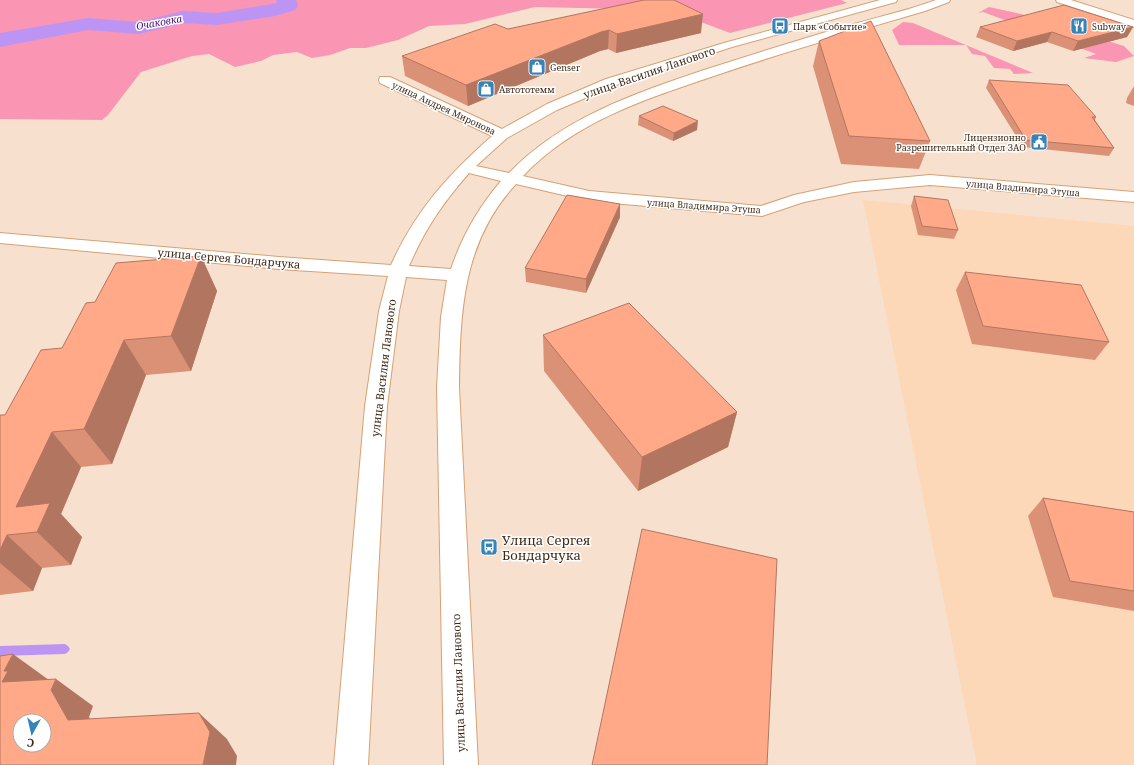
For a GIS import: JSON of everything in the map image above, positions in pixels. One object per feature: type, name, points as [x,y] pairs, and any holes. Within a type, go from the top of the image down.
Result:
[{"type":"street","name":"улица Василия Ланового","points":[[352,765],[376,406],[389,311],[398,271],[413,237],[442,194],[465,168],[502,135],[552,107],[611,82],[728,45],[892,0]]},
{"type":"street","name":"улица Василия Ланового","points":[[461,765],[448,387],[449,334],[458,275],[465,254],[484,216],[495,199],[512,178],[529,161],[553,142],[587,121],[630,102],[725,67],[945,0]]},
{"type":"street","points":[[1061,0],[1134,24]]},
{"type":"street","points":[[1089,0],[1134,14]]},
{"type":"street","name":"улица Андрея Миронова","points":[[385,80],[502,135]]},
{"type":"street","name":"улица Владимира Этуша","points":[[465,168],[589,196],[762,211],[800,198],[854,187],[930,180],[1134,197]]},
{"type":"street","name":"улица Сергея Бондарчука","points":[[0,238],[458,275]]},
{"type":"shaded area","points":[[0,0],[841,0],[847,3],[730,33],[669,10],[535,7],[465,24],[429,26],[398,40],[366,48],[350,48],[330,55],[312,58],[297,52],[273,55],[261,61],[235,67],[209,54],[192,56],[141,72],[108,115],[102,120],[0,119]]},
{"type":"shaded area","points":[[989,7],[1021,14],[1124,46],[1134,56],[1116,62],[1084,58],[1096,54],[983,12],[978,13]]},
{"type":"shaded area","points":[[903,22],[913,23],[966,45],[899,45],[892,30]]},
{"type":"shaded area","points":[[966,45],[1033,73],[1014,74],[1010,69],[994,68],[985,56],[972,54]]},
{"type":"shaded area","points":[[863,200],[1134,226],[1134,765],[977,765]]},
{"type":"building","points":[[644,0],[674,0],[703,14],[617,34],[609,30],[601,32],[466,85],[402,56],[495,24],[508,29]]},
{"type":"building","points":[[1064,5],[1133,27],[1078,41],[1052,32],[1017,41],[980,27]]},
{"type":"building","points":[[871,21],[930,141],[849,136],[819,41]]},
{"type":"building","points":[[989,80],[1068,85],[1096,117],[1092,117],[1114,148],[1026,140]]},
{"type":"building","points":[[663,106],[698,121],[674,133],[639,116]]},
{"type":"building","points":[[567,195],[620,204],[586,279],[525,268]]},
{"type":"building","points":[[914,196],[948,200],[958,230],[922,226]]},
{"type":"building","points":[[201,256],[171,336],[124,340],[84,429],[52,432],[16,507],[50,503],[37,532],[7,535],[0,550],[0,415],[5,415],[41,350],[62,348],[86,303],[95,302],[116,263]]},
{"type":"building","points":[[965,272],[1081,285],[1109,342],[983,326]]},
{"type":"building","points":[[629,303],[737,412],[642,457],[543,335]]},
{"type":"building","points":[[1043,498],[1134,512],[1134,591],[1070,581]]},
{"type":"building","points":[[642,529],[777,559],[767,765],[592,765]]},
{"type":"building","points":[[13,654],[4,671],[8,671],[2,682],[56,679],[51,690],[68,720],[199,713],[210,732],[203,765],[0,765],[0,656]]},
{"type":"waterway","name":"Очаковка","points":[[0,40],[88,24],[139,28],[183,17],[217,19],[275,10],[288,6],[286,0]]},
{"type":"waterway","points":[[0,651],[65,649]]},
{"type":"place","name":"Парк «Событие»","points":[[780,26]]},
{"type":"place","name":"Subway","points":[[1079,26]]},
{"type":"place","name":"Genser","points":[[537,67]]},
{"type":"place","name":"Автототемм","points":[[486,89]]},
{"type":"place","name":"Лицензионно Разрешительный Отдел ЗАО","points":[[1039,142]]},
{"type":"place","name":"Улица Сергея Бондарчука","points":[[489,547]]}]
